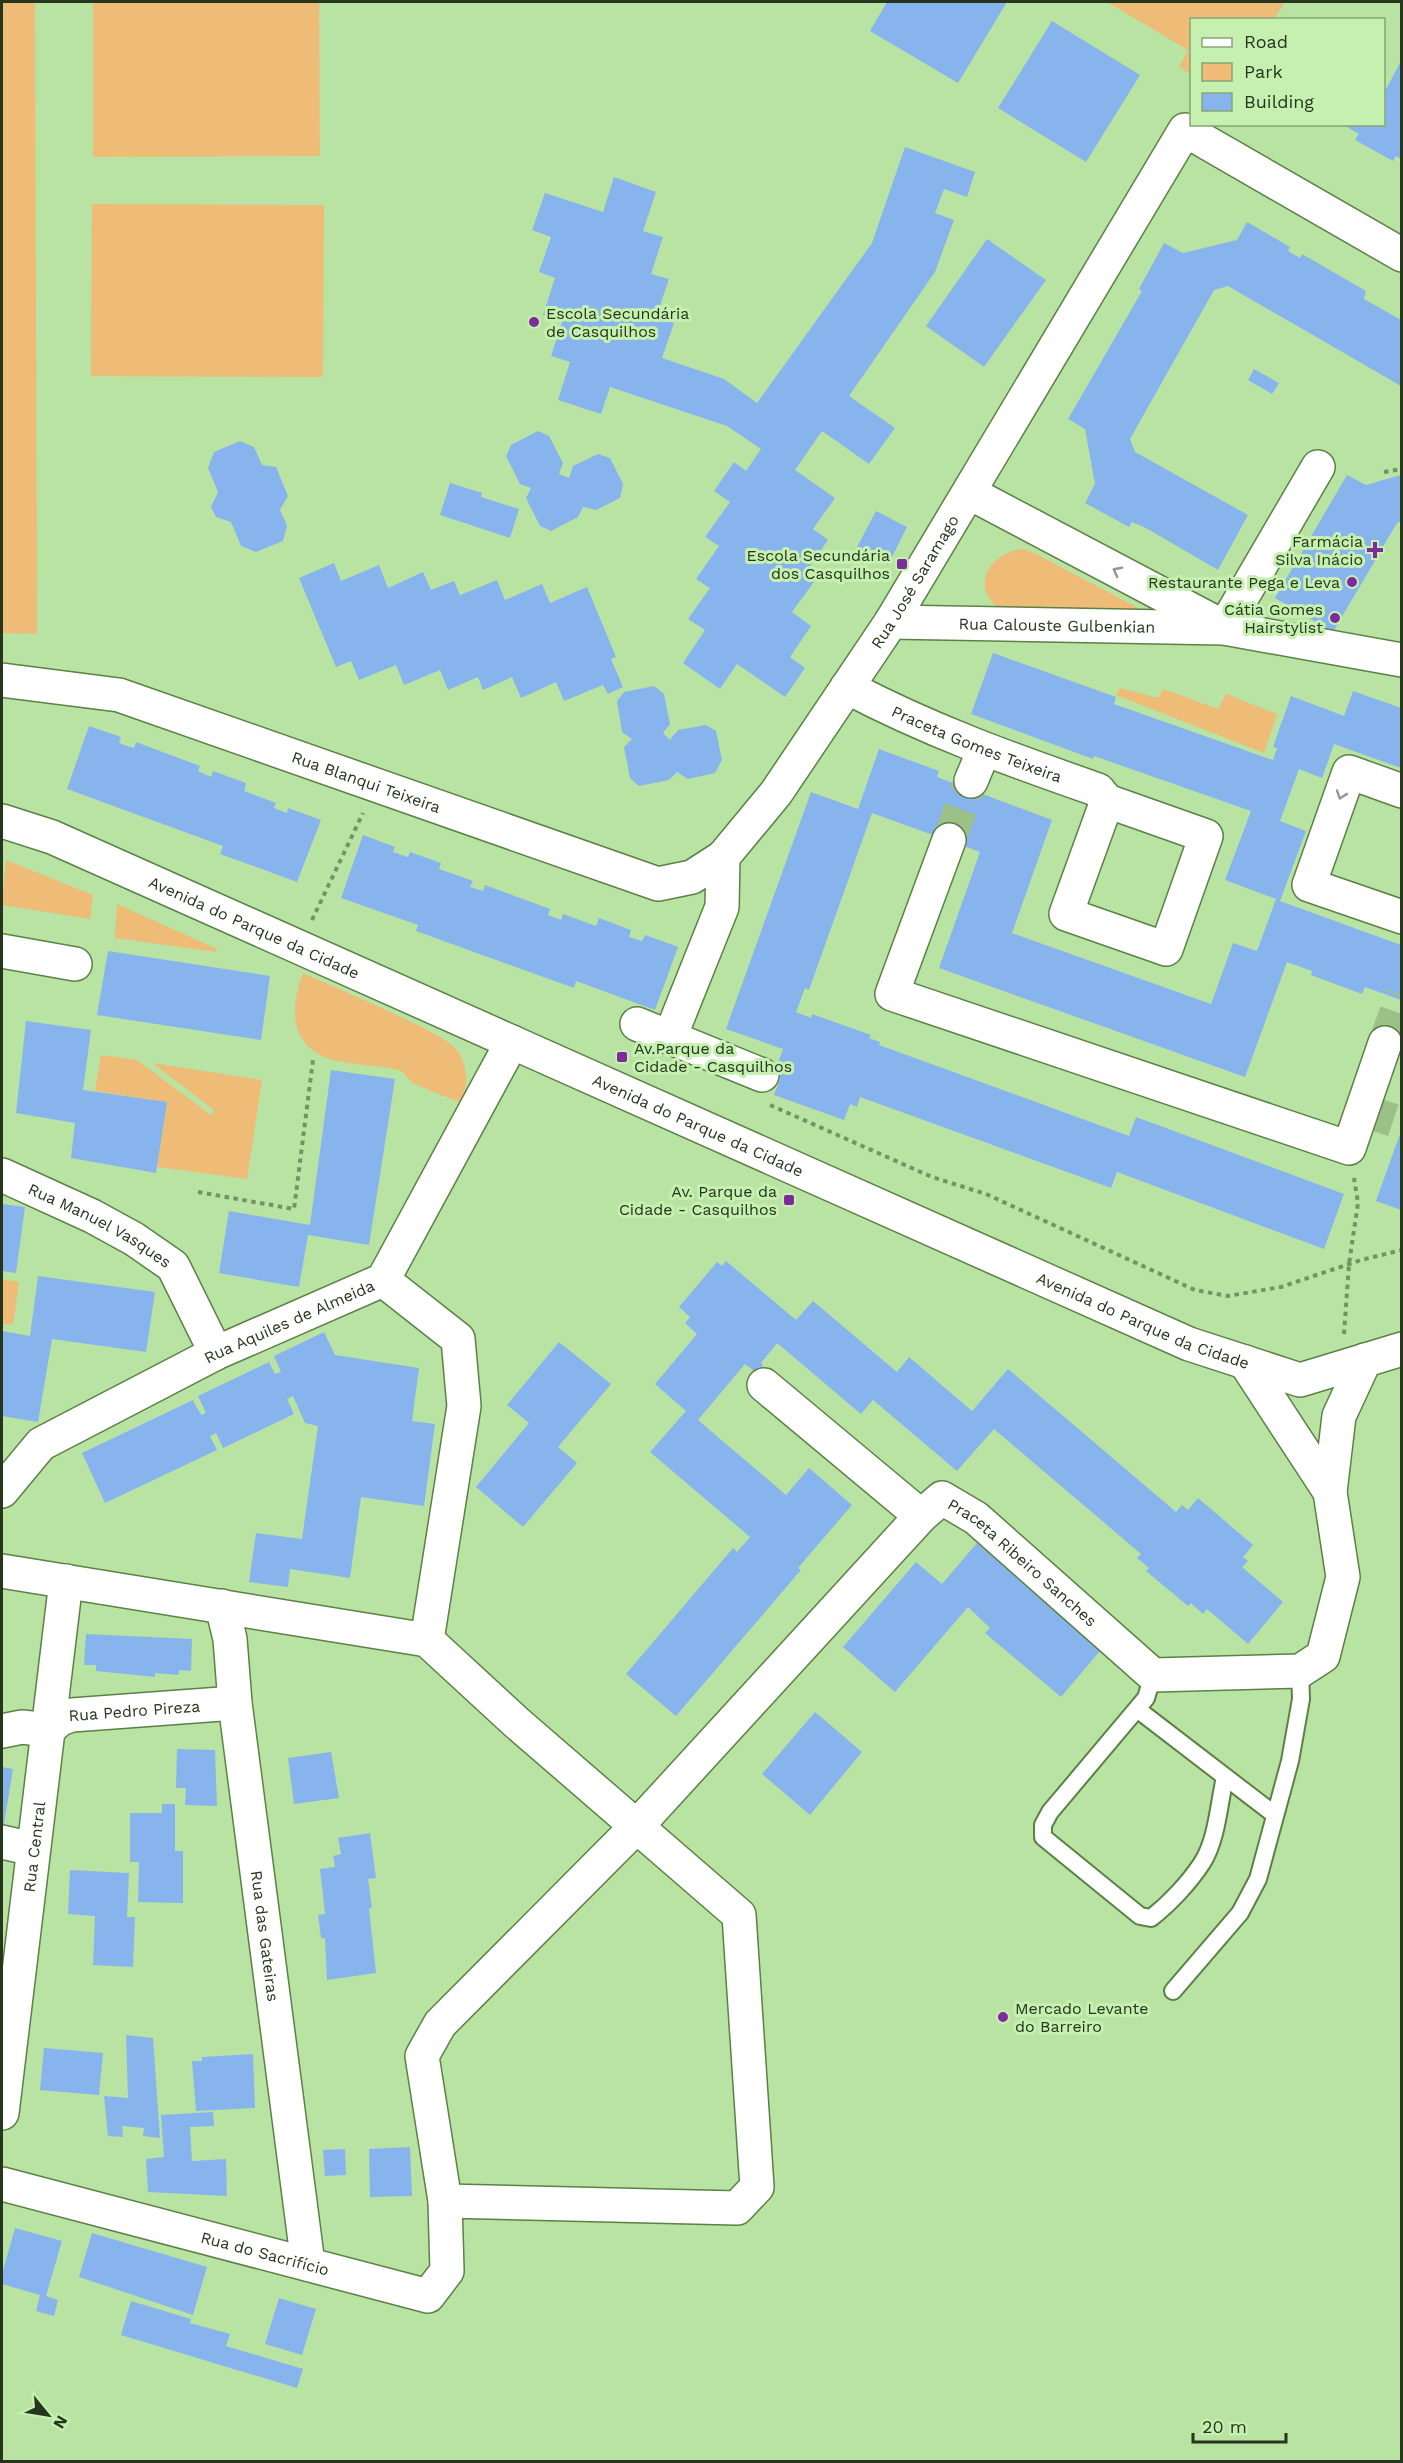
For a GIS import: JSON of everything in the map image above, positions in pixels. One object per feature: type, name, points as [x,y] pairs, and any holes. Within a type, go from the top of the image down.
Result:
[{"type":"street","name":"Rua José Saramago","points":[[723,857],[776,793],[891,622],[1185,130],[1401,255]]},
{"type":"street","points":[[1224,628],[1318,467]]},
{"type":"street","name":"Rua Calouste Gulbenkian","points":[[970,493],[1224,628]]},
{"type":"street","name":"Rua Calouste Gulbenkian","points":[[891,622],[1224,628],[1401,660]]},
{"type":"street","name":"Rua Blanqui Teixeira","points":[[2,680],[119,695],[658,884],[692,877],[723,857]]},
{"type":"street","name":"Praceta Gomes Teixeira","points":[[847,687],[900,715],[984,750],[1098,790],[1107,801],[1206,836],[1166,949],[1066,914],[1107,801]]},
{"type":"street","points":[[971,781],[984,750]]},
{"type":"street","points":[[1401,790],[1349,772],[1309,885],[1401,917]]},
{"type":"street","name":"Avenida do Parque da Cidade","points":[[2,821],[52,837],[1189,1344],[1300,1380],[1401,1349]]},
{"type":"street","points":[[949,840],[892,994],[1349,1148],[1385,1043]]},
{"type":"street","points":[[670,1038],[722,907],[723,857]]},
{"type":"street","points":[[2,951],[75,964]]},
{"type":"street","points":[[637,1024],[762,1075]]},
{"type":"street","name":"Rua Aquiles de Almeida","points":[[2,1491],[41,1444],[216,1353],[382,1280],[512,1042]]},
{"type":"street","name":"Rua Manuel Vasques","points":[[2,1175],[92,1216],[134,1239],[173,1266],[216,1353]]},
{"type":"street","points":[[382,1280],[458,1339],[464,1406],[427,1640]]},
{"type":"street","points":[[1245,1362],[1330,1492]]},
{"type":"street","points":[[1153,1675],[1300,1671],[1323,1656],[1343,1577],[1330,1492],[1340,1416],[1355,1363]]},
{"type":"street","points":[[764,1385],[921,1516]]},
{"type":"street","name":"Praceta Ribeiro Sanches","points":[[445,2201],[422,2056],[440,2024],[637,1826],[921,1516],[942,1498],[976,1518],[1153,1675]]},
{"type":"street","points":[[2,1571],[427,1640],[516,1722],[739,1916],[757,2187],[737,2208],[445,2201]]},
{"type":"street","name":"Rua Central","points":[[2,2113],[4,2063],[66,1581]]},
{"type":"street","name":"Rua das Gateiras","points":[[222,1606],[230,1639],[235,1703],[308,2264]]},
{"type":"street","name":"Rua Pedro Pireza","points":[[2,1731],[21,1727],[48,1730],[60,1719],[72,1715],[235,1703]]},
{"type":"street","points":[[2,1842],[33,1849]]},
{"type":"street","name":"Rua do Sacrifício","points":[[2,2184],[428,2296],[447,2271],[445,2201]]},
{"type":"lane","points":[[1173,1991],[1240,1913],[1258,1879],[1290,1761],[1301,1699],[1300,1671]]},
{"type":"lane","points":[[1153,1675],[1146,1698],[1050,1812],[1042,1825],[1043,1837],[1140,1916],[1151,1918],[1165,1907],[1202,1862],[1226,1777]]},
{"type":"lane","points":[[1137,1709],[1275,1815]]},
{"type":"path","points":[[1384,472],[1401,469]]},
{"type":"path","points":[[299,948],[376,785]]},
{"type":"path","points":[[198,1192],[294,1209],[313,1060]]},
{"type":"path","points":[[762,1075],[771,1106],[840,1134],[932,1177],[986,1194],[1195,1290],[1228,1296],[1281,1287],[1349,1264],[1401,1250]]},
{"type":"path","points":[[1349,1148],[1358,1203],[1349,1264],[1343,1337],[1355,1363]]},
{"type":"green space","points":[[2,2],[35,2],[37,634],[2,633]]},
{"type":"green space","points":[[93,2],[319,2],[320,156],[93,157]]},
{"type":"green space","points":[[1107,2],[1285,2],[1275,18],[1190,18],[1190,73],[1179,67],[1188,50]]},
{"type":"green space","points":[[92,204],[324,205],[323,377],[91,376]]},
{"type":"green space","points":[[1023,549],[1146,612],[999,608],[990,599],[986,590],[985,580],[988,571],[993,563],[1002,556]]},
{"type":"green space","points":[[1120,688],[1158,698],[1163,689],[1218,709],[1226,694],[1277,714],[1264,753],[1116,695]]},
{"type":"green space","points":[[6,860],[93,895],[90,919],[2,905]]},
{"type":"green space","points":[[117,904],[217,949],[216,952],[115,938]]},
{"type":"green space","points":[[303,973],[410,1021],[448,1042],[457,1050],[464,1063],[466,1083],[461,1103],[412,1083],[402,1071],[338,1061],[322,1056],[311,1049],[302,1039],[295,1015],[298,988]]},
{"type":"green space","points":[[101,1055],[137,1060],[211,1115],[214,1110],[152,1063],[262,1080],[247,1179],[157,1167],[167,1102],[95,1091]]},
{"type":"green space","points":[[2,1279],[19,1282],[13,1325],[2,1323]]},
{"type":"building","points":[[887,2],[1007,2],[958,83],[870,31]]},
{"type":"building","points":[[1052,21],[1140,75],[1086,162],[998,108]]},
{"type":"building","points":[[1401,61],[1401,159],[1396,156],[1393,161],[1355,140],[1359,134],[1345,126],[1385,126],[1385,91]]},
{"type":"building","points":[[905,147],[975,172],[967,197],[944,189],[935,213],[954,220],[935,272],[849,396],[895,428],[869,464],[822,431],[795,470],[835,498],[813,529],[828,540],[806,572],[816,579],[792,612],[811,626],[790,657],[805,668],[785,697],[737,664],[720,689],[683,663],[705,630],[688,619],[710,588],[696,579],[719,546],[705,537],[730,502],[714,491],[734,462],[746,471],[761,449],[727,426],[610,387],[601,414],[558,400],[570,362],[551,356],[562,322],[543,315],[555,278],[539,272],[551,237],[532,230],[545,193],[603,212],[614,177],[656,192],[643,231],[663,237],[651,274],[669,279],[656,317],[674,323],[662,358],[724,379],[757,403],[872,243]]},
{"type":"building","points":[[1247,222],[1290,247],[1288,251],[1300,258],[1302,254],[1366,291],[1364,299],[1401,320],[1401,386],[1228,286],[1214,290],[1130,439],[1135,452],[1248,515],[1218,570],[1146,528],[1132,522],[1129,527],[1085,503],[1095,484],[1085,429],[1068,419],[1142,291],[1139,289],[1164,243],[1183,253],[1237,240]]},
{"type":"building","points":[[987,239],[1046,280],[984,367],[926,326]]},
{"type":"building","points":[[1254,369],[1279,383],[1272,394],[1248,380]]},
{"type":"building","points":[[538,431],[549,436],[563,463],[559,474],[569,478],[573,466],[598,454],[610,458],[623,484],[620,498],[596,510],[583,507],[578,517],[551,531],[540,526],[526,498],[531,488],[520,484],[506,456],[511,445]]},
{"type":"building","points":[[240,441],[254,447],[262,465],[276,467],[288,496],[280,510],[287,526],[283,541],[256,552],[241,546],[231,522],[216,517],[211,507],[218,492],[208,468],[214,452]]},
{"type":"building","points":[[1347,475],[1366,485],[1401,475],[1401,521],[1397,523],[1333,632],[1275,598]]},
{"type":"building","points":[[450,483],[482,493],[481,497],[519,509],[510,538],[440,515]]},
{"type":"building","points":[[876,511],[907,527],[888,565],[856,549]]},
{"type":"building","points":[[334,563],[341,581],[379,565],[388,588],[423,572],[431,590],[454,581],[460,595],[497,580],[505,600],[542,584],[550,603],[587,587],[616,657],[611,659],[623,687],[608,694],[603,685],[564,701],[556,682],[521,698],[512,677],[483,690],[478,677],[448,690],[440,670],[404,685],[396,665],[359,680],[351,661],[336,667],[299,578]]},
{"type":"building","points":[[993,653],[1116,697],[1114,704],[1273,760],[1277,748],[1273,747],[1291,696],[1344,716],[1353,691],[1401,708],[1401,768],[1334,744],[1322,778],[1299,769],[1280,821],[1306,831],[1280,901],[1401,945],[1401,1000],[1365,987],[1362,994],[1311,975],[1312,971],[1287,962],[1245,1077],[939,968],[980,852],[872,813],[809,990],[805,988],[796,1012],[811,1018],[812,1014],[871,1035],[869,1038],[880,1042],[879,1045],[1129,1136],[1136,1117],[1344,1194],[1324,1249],[1117,1172],[1111,1188],[860,1097],[857,1107],[850,1104],[844,1120],[774,1095],[780,1079],[773,1077],[783,1049],[726,1029],[811,792],[858,809],[879,749],[939,771],[937,777],[1052,820],[1012,933],[1211,1004],[1233,943],[1257,951],[1276,899],[1225,880],[1251,811],[1094,756],[1093,759],[971,714]]},
{"type":"building","points":[[654,686],[664,694],[670,724],[663,733],[670,740],[678,730],[706,725],[716,731],[722,760],[715,773],[688,779],[677,772],[669,780],[639,786],[630,778],[624,747],[632,739],[622,732],[617,701],[624,692]]},
{"type":"building","points":[[89,726],[121,737],[119,743],[134,748],[136,742],[200,766],[198,771],[211,777],[213,771],[246,783],[244,791],[276,803],[274,808],[287,813],[288,808],[321,820],[297,882],[220,854],[223,846],[67,789]]},
{"type":"building","points":[[363,835],[395,847],[393,852],[408,857],[410,852],[441,863],[439,869],[473,881],[470,887],[483,891],[485,885],[550,909],[548,915],[561,920],[563,914],[596,926],[599,918],[631,930],[629,937],[642,941],[645,935],[678,947],[655,1010],[576,981],[574,988],[416,931],[418,925],[341,898]]},
{"type":"building","points":[[108,951],[270,976],[261,1040],[97,1015]]},
{"type":"building","points":[[26,1021],[91,1030],[83,1090],[167,1102],[156,1173],[71,1158],[75,1123],[16,1113]]},
{"type":"building","points":[[331,1070],[395,1079],[369,1245],[308,1235],[299,1287],[219,1273],[229,1211],[310,1225]]},
{"type":"building","points":[[1401,1131],[1401,1210],[1376,1201]]},
{"type":"building","points":[[2,1204],[25,1207],[16,1273],[2,1271]]},
{"type":"building","points":[[726,1261],[796,1320],[813,1301],[897,1372],[909,1357],[972,1411],[1008,1369],[1176,1512],[1182,1505],[1188,1510],[1198,1498],[1253,1545],[1243,1557],[1248,1561],[1242,1567],[1283,1602],[1248,1644],[1207,1609],[1203,1614],[1191,1603],[1188,1606],[1146,1571],[1149,1568],[1137,1558],[1141,1554],[994,1429],[957,1471],[873,1400],[861,1414],[777,1343],[761,1363],[763,1365],[757,1373],[745,1364],[698,1420],[786,1495],[809,1468],[852,1505],[798,1568],[801,1570],[676,1716],[626,1674],[733,1548],[737,1552],[750,1537],[650,1452],[686,1411],[655,1384],[697,1334],[685,1323],[690,1317],[679,1307],[717,1262],[722,1266]]},
{"type":"building","points":[[38,1276],[155,1292],[146,1352],[52,1339],[38,1422],[2,1416],[2,1331],[30,1336]]},
{"type":"building","points":[[324,1332],[335,1355],[419,1368],[412,1421],[435,1424],[424,1506],[361,1497],[350,1578],[290,1569],[288,1587],[249,1582],[256,1533],[302,1539],[318,1426],[305,1423],[293,1396],[287,1399],[294,1414],[223,1448],[216,1433],[210,1436],[217,1450],[105,1503],[82,1453],[193,1400],[201,1415],[206,1413],[198,1396],[269,1362],[275,1374],[281,1372],[274,1356]]},
{"type":"building","points":[[559,1342],[611,1384],[558,1447],[577,1463],[523,1527],[476,1487],[529,1423],[507,1405]]},
{"type":"building","points":[[977,1543],[1019,1579],[1023,1575],[1105,1645],[1061,1697],[985,1633],[990,1628],[968,1607],[895,1692],[843,1647],[916,1562],[942,1584]]},
{"type":"building","points":[[86,1634],[192,1639],[191,1671],[179,1670],[179,1675],[155,1673],[155,1677],[96,1671],[96,1665],[84,1665]]},
{"type":"building","points":[[815,1712],[862,1752],[810,1815],[762,1774]]},
{"type":"building","points":[[177,1749],[215,1750],[217,1806],[185,1805],[186,1788],[176,1788]]},
{"type":"building","points":[[331,1752],[339,1798],[294,1804],[288,1758]]},
{"type":"building","points":[[2,1767],[13,1769],[4,1824],[2,1824]]},
{"type":"building","points":[[162,1804],[175,1804],[175,1851],[183,1851],[183,1903],[138,1902],[139,1862],[130,1862],[130,1813],[162,1813]]},
{"type":"building","points":[[370,1833],[376,1878],[368,1879],[372,1908],[369,1908],[376,1973],[327,1980],[325,1938],[321,1938],[318,1915],[325,1914],[320,1869],[335,1867],[333,1856],[341,1854],[338,1838]]},
{"type":"building","points":[[70,1870],[129,1873],[127,1917],[135,1917],[133,1967],[93,1965],[95,1916],[68,1914]]},
{"type":"building","points":[[126,2035],[153,2038],[160,2138],[143,2136],[144,2128],[122,2126],[123,2137],[108,2136],[104,2096],[128,2098]]},
{"type":"building","points":[[44,2048],[103,2053],[99,2095],[40,2090]]},
{"type":"building","points":[[253,2054],[255,2108],[196,2111],[192,2061],[202,2061],[202,2057]]},
{"type":"building","points":[[213,2112],[214,2126],[190,2127],[192,2161],[226,2159],[227,2196],[148,2192],[146,2159],[164,2157],[161,2115]]},
{"type":"building","points":[[410,2147],[412,2196],[370,2197],[369,2149]]},
{"type":"building","points":[[345,2149],[346,2175],[325,2176],[323,2150]]},
{"type":"building","points":[[15,2228],[62,2241],[46,2296],[58,2300],[54,2316],[36,2311],[40,2295],[2,2284],[2,2274]]},
{"type":"building","points":[[92,2233],[207,2267],[193,2315],[79,2277]]},
{"type":"building","points":[[279,2298],[316,2309],[302,2355],[265,2344]]},
{"type":"building","points":[[131,2301],[191,2319],[190,2323],[230,2334],[226,2346],[303,2369],[297,2388],[121,2335]]},
{"type":"tunnel","points":[[949,840],[971,781]]},
{"type":"tunnel","points":[[1385,1043],[1402,995]]},
{"type":"tunnel","points":[[1362,1110],[1402,1123]]},
{"type":"place","name":"Escola Secundária de Casquilhos","points":[[534,322]]},
{"type":"place","name":"Farmácia Silva Inácio","points":[[1375,550]]},
{"type":"place","name":"Escola Secundária dos Casquilhos","points":[[902,564]]},
{"type":"place","name":"Restaurante Pega e Leva","points":[[1352,582]]},
{"type":"place","name":"Cátia Gomes Hairstylist","points":[[1335,618]]},
{"type":"place","name":"Av.Parque da Cidade - Casquilhos","points":[[622,1057]]},
{"type":"place","name":"Av. Parque da Cidade - Casquilhos","points":[[789,1200]]},
{"type":"place","name":"Mercado Levante do Barreiro","points":[[1003,2017]]}]
